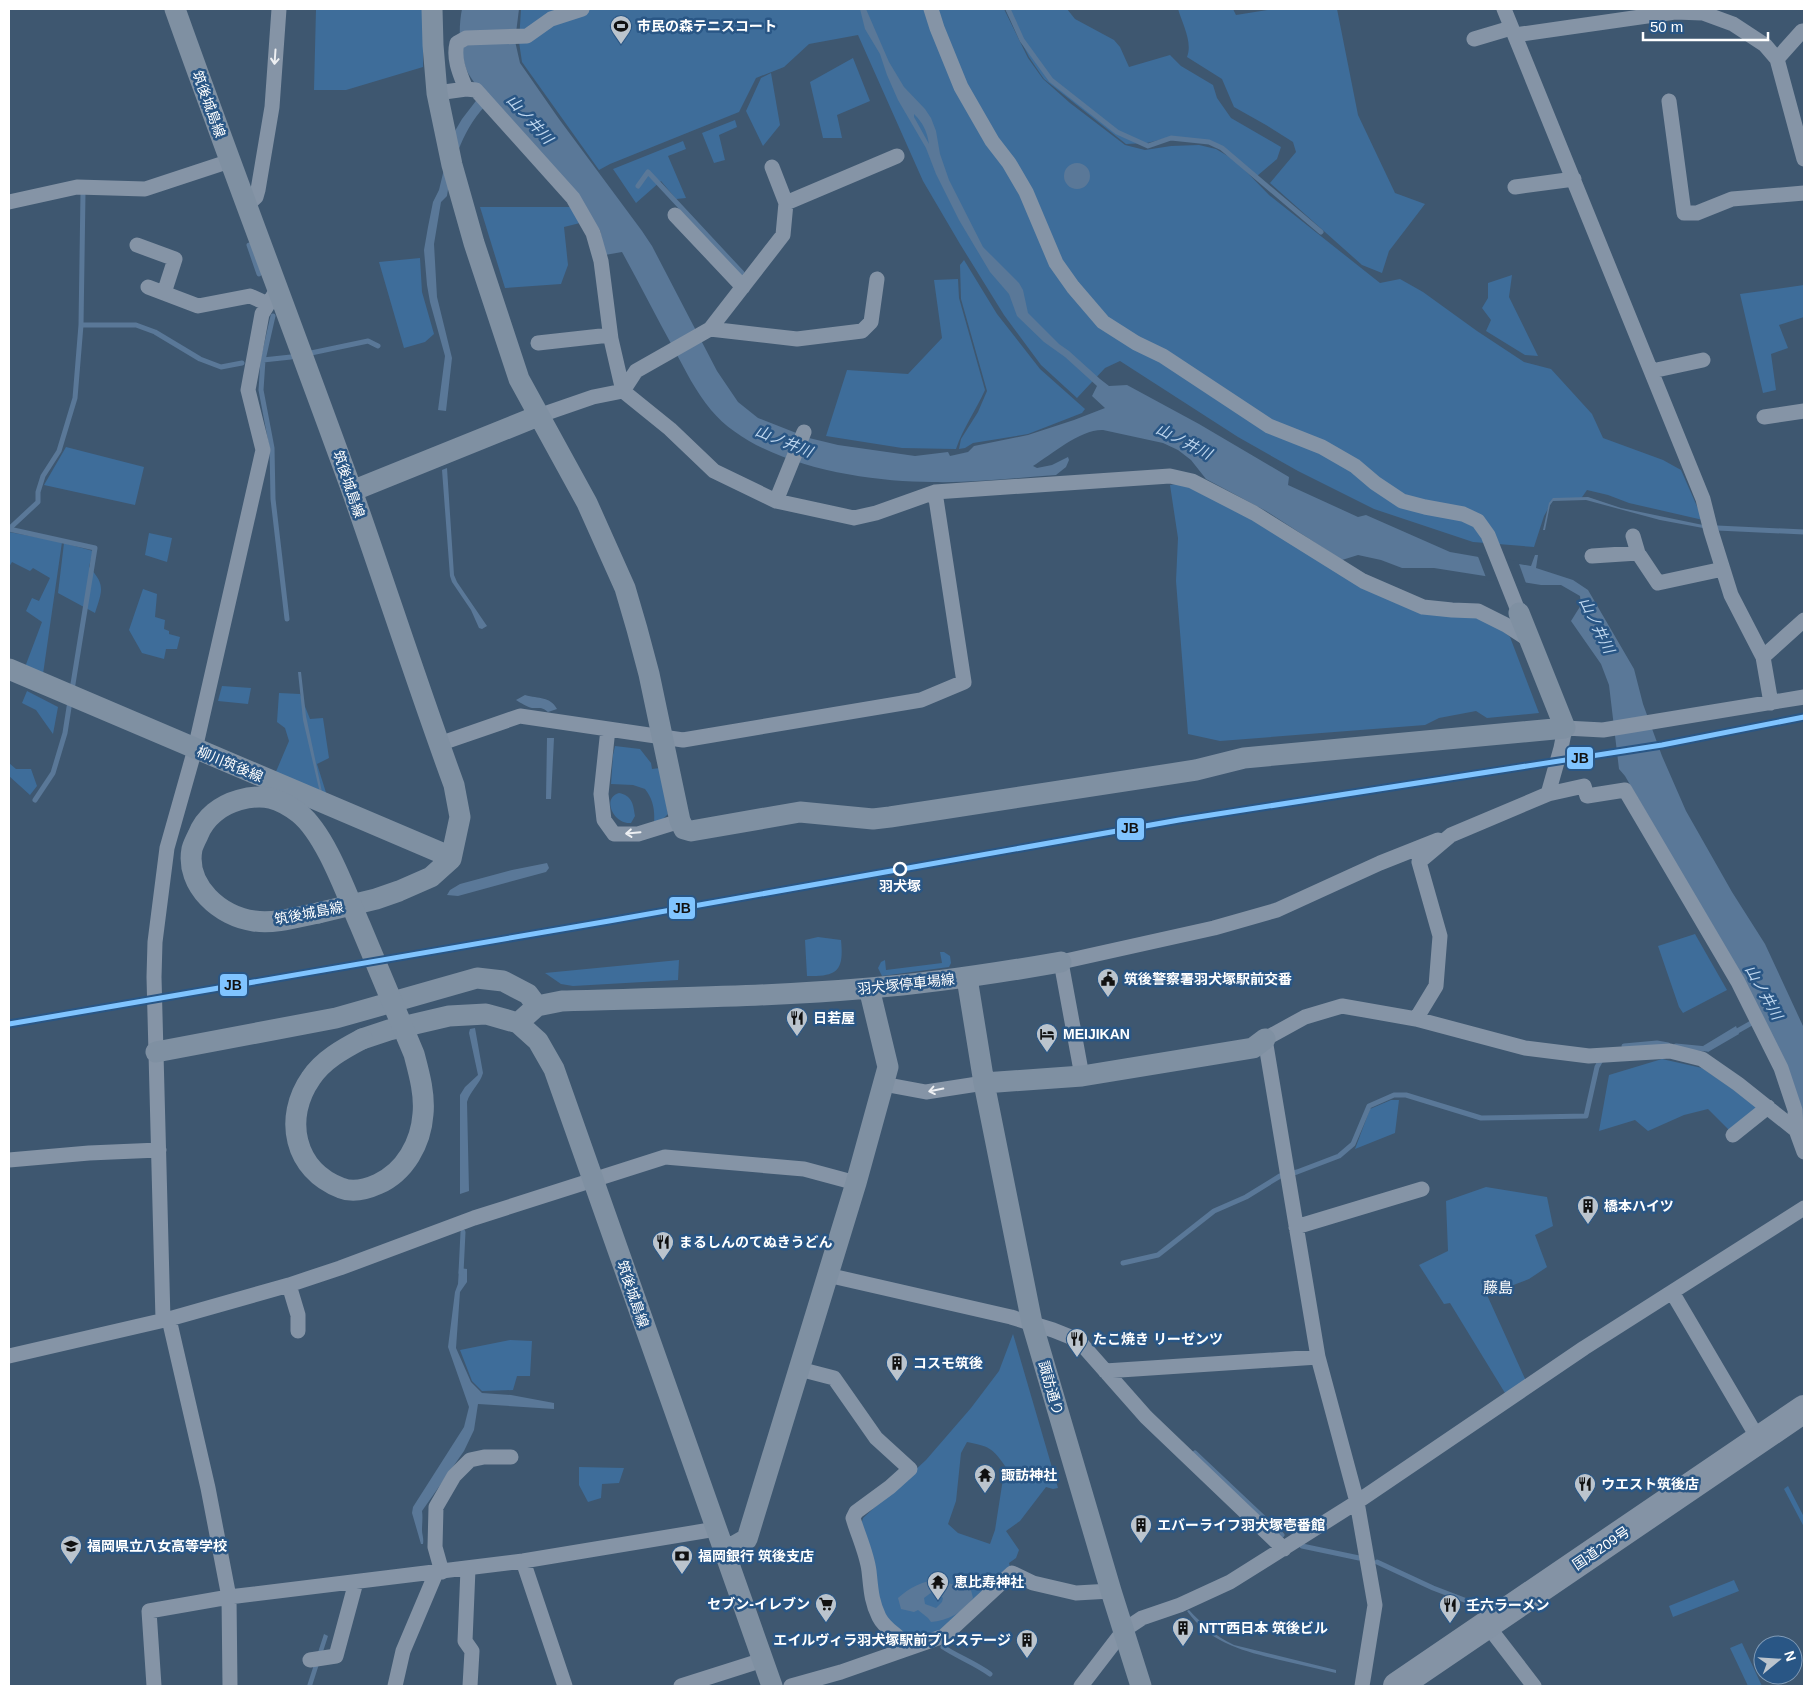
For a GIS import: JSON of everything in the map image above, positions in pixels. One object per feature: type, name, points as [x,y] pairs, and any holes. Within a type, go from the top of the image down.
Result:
[{"type":"highway","name":"国道209号","points":[[1398,1686],[1804,1410]]},
{"type":"main road","name":"筑後城島線","points":[[175,9],[246,206],[273,296],[352,491],[454,786],[460,818],[451,857],[431,877],[399,891],[376,898],[318,913],[283,920],[255,921],[234,916],[215,906],[202,889],[193,870],[192,849],[199,830],[210,816],[230,803],[254,796],[279,800],[300,814],[320,839],[340,880],[414,1054],[421,1083],[423,1114],[413,1151],[403,1165],[389,1179],[366,1190],[342,1189],[319,1176],[301,1154],[294,1126],[300,1098],[311,1077],[336,1054],[362,1039],[389,1030],[449,1016],[486,1014],[518,1022],[538,1041],[554,1070],[772,1686]]},
{"type":"main road","points":[[432,9],[437,92],[452,165],[488,286],[519,379],[587,503],[625,588],[644,656],[680,821],[684,829],[691,831],[800,812],[873,819],[882,818],[1196,770],[1244,758],[1565,728],[1518,613]]},
{"type":"main road","points":[[352,491],[538,416]]},
{"type":"main road","name":"柳川筑後線","points":[[9,669],[451,857]]},
{"type":"main road","points":[[967,978],[1061,962]]},
{"type":"main road","points":[[156,1052],[336,1018],[476,978],[503,981],[528,994],[537,1006]]},
{"type":"main road","name":"羽犬塚停車場線","points":[[518,1022],[537,1006],[562,1001],[732,997],[870,988],[967,978],[984,1083]]},
{"type":"main road","points":[[724,1552],[747,1539],[856,1183],[888,1067],[870,988]]},
{"type":"main road","points":[[984,1083],[1082,1076],[1253,1048],[1265,1039]]},
{"type":"main road","name":"諏訪通り","points":[[984,1083],[1032,1323],[1111,1591],[1142,1686]]},
{"type":"street","points":[[246,206],[256,198],[258,190],[270,117],[279,9]]},
{"type":"street","points":[[466,89],[460,75],[455,52],[457,43],[466,38],[527,36],[551,19],[582,9]]},
{"type":"street","points":[[931,9],[961,87],[992,140],[1009,163],[1026,192],[1056,263],[1073,287],[1103,322],[1136,343],[1163,356],[1269,426],[1322,447],[1355,466],[1375,483],[1402,501],[1425,508],[1463,514],[1478,521],[1488,535],[1518,613]]},
{"type":"street","points":[[1504,9],[1704,498],[1731,594],[1763,657],[1771,703]]},
{"type":"street","points":[[1474,39],[1513,31],[1675,10],[1703,13],[1733,24],[1765,45],[1777,59],[1804,159]]},
{"type":"street","points":[[1777,59],[1804,31]]},
{"type":"street","points":[[437,92],[466,89],[476,90],[573,198],[593,233],[601,261],[610,335],[624,391],[670,429],[714,471],[776,501],[854,518],[876,514],[935,492],[1170,476],[1192,481],[1254,513],[1363,581],[1423,606],[1478,611],[1530,640]]},
{"type":"street","points":[[1669,101],[1684,212],[1697,213],[1732,199],[1804,193]]},
{"type":"street","points":[[786,203],[897,156]]},
{"type":"street","points":[[9,202],[77,187],[145,189],[230,161]]},
{"type":"street","points":[[538,416],[593,398],[624,391],[636,371],[705,332],[783,236],[786,203],[772,166]]},
{"type":"street","points":[[1515,187],[1574,179]]},
{"type":"street","points":[[675,215],[743,287]]},
{"type":"street","points":[[137,245],[174,259],[164,293]]},
{"type":"street","points":[[705,332],[797,339],[862,331],[871,322],[878,279]]},
{"type":"street","points":[[148,287],[198,306],[250,296],[273,296]]},
{"type":"street","points":[[230,1686],[229,1597],[208,1488],[166,1320],[154,977],[155,950],[166,857],[194,749],[263,450],[248,390],[262,314],[273,296]]},
{"type":"street","points":[[538,342],[610,335]]},
{"type":"street","points":[[1652,371],[1703,360]]},
{"type":"street","points":[[1764,417],[1804,411]]},
{"type":"street","points":[[776,501],[804,432]]},
{"type":"street","points":[[439,744],[520,716],[683,740],[921,700],[964,682],[935,492]]},
{"type":"street","points":[[1633,536],[1638,553],[1658,583],[1723,569]]},
{"type":"street","points":[[1592,556],[1638,553]]},
{"type":"street","points":[[1763,657],[1804,620]]},
{"type":"street","points":[[1548,794],[1565,728],[1603,730],[1804,697]]},
{"type":"street","points":[[608,729],[601,794],[604,820],[614,834],[638,834],[680,821]]},
{"type":"street","points":[[1082,1076],[1061,962],[1214,928],[1277,910],[1380,863],[1548,794],[1584,786],[1588,796],[1625,790],[1742,991],[1781,1068],[1795,1110],[1796,1130],[1804,1152]]},
{"type":"street","points":[[1416,1019],[1436,986],[1440,936],[1418,862],[1451,835]]},
{"type":"street","points":[[1362,1686],[1375,1605],[1357,1502],[1318,1357],[1265,1039],[1305,1017],[1342,1006],[1416,1019],[1525,1048],[1589,1056],[1670,1051],[1702,1059],[1738,1084],[1796,1130]]},
{"type":"street","points":[[883,1084],[926,1092],[984,1083]]},
{"type":"street","points":[[1733,1135],[1768,1107]]},
{"type":"street","points":[[9,1160],[89,1153],[159,1150]]},
{"type":"street","points":[[9,1356],[166,1320],[290,1285],[474,1218],[665,1157],[804,1169],[856,1183]]},
{"type":"street","points":[[1296,1227],[1422,1189]]},
{"type":"street","points":[[1081,1686],[1124,1630],[1142,1618],[1180,1605],[1230,1582],[1284,1549],[1357,1502],[1584,1348],[1804,1208]]},
{"type":"street","points":[[836,1277],[1032,1323],[1078,1340],[1146,1417],[1284,1549]]},
{"type":"street","points":[[290,1285],[298,1316],[298,1331]]},
{"type":"street","points":[[1672,1292],[1759,1440]]},
{"type":"street","points":[[1105,1371],[1318,1357]]},
{"type":"street","points":[[807,1371],[834,1378],[876,1438],[910,1469],[890,1487],[856,1512],[853,1518],[869,1570],[870,1591],[879,1617],[888,1630],[903,1639],[908,1648]]},
{"type":"street","points":[[395,1686],[404,1651],[439,1572],[435,1548],[436,1507],[454,1476],[470,1460],[484,1457],[511,1457]]},
{"type":"street","points":[[154,1686],[148,1611],[229,1597],[524,1561],[716,1529]]},
{"type":"street","points":[[524,1561],[564,1686]]},
{"type":"street","points":[[468,1568],[466,1641],[472,1651],[470,1686]]},
{"type":"street","points":[[791,1686],[841,1672],[944,1636],[1012,1573],[1033,1583],[1076,1593],[1111,1591]]},
{"type":"street","points":[[316,1659],[336,1656],[356,1582]]},
{"type":"street","points":[[1488,1625],[1534,1686]]},
{"type":"street","points":[[681,1686],[763,1660]]},
{"type":"shaded area","points":[[316,9],[423,9],[423,67],[346,90],[314,90]]},
{"type":"shaded area","points":[[521,9],[1004,9],[1028,58],[1043,79],[1070,103],[1125,145],[1145,150],[1171,146],[1199,145],[1216,149],[1236,161],[1269,195],[1380,283],[1400,279],[1423,292],[1524,362],[1551,369],[1592,414],[1603,438],[1663,460],[1681,470],[1703,520],[1629,503],[1587,490],[1580,500],[1553,500],[1544,516],[1534,547],[1473,542],[1374,509],[1298,471],[1238,437],[1120,361],[1105,368],[1077,398],[1041,365],[1004,315],[960,244],[923,181],[858,35],[809,44],[784,67],[756,78],[739,112],[599,170],[522,62],[519,42]]},
{"type":"shaded area","points":[[1005,9],[1067,9],[1075,19],[1114,40],[1120,47],[1129,67],[1170,55],[1181,66],[1213,85],[1217,98],[1231,118],[1281,147],[1277,159],[1257,176],[1222,146],[1171,137],[1147,143],[1126,144],[1044,79],[1029,57]]},
{"type":"shaded area","points":[[1178,9],[1233,9],[1236,15],[1274,9],[1337,9],[1358,115],[1395,193],[1425,204],[1389,251],[1382,273],[1362,265],[1270,183],[1296,152],[1293,142],[1234,107],[1222,79],[1187,57],[1188,39]]},
{"type":"shaded area","points":[[853,58],[870,101],[837,115],[842,138],[823,138],[810,82]]},
{"type":"shaded area","points":[[771,73],[780,125],[763,146],[746,111],[761,78]]},
{"type":"shaded area","points":[[735,120],[737,127],[719,135],[725,160],[714,163],[702,133]]},
{"type":"shaded area","points":[[683,141],[686,149],[668,156],[686,198],[676,199],[661,181],[636,203],[613,169]]},
{"type":"shaded area","points":[[480,207],[571,207],[580,223],[564,227],[568,265],[561,284],[505,288]]},
{"type":"shaded area","points":[[420,258],[422,292],[434,334],[425,342],[404,348],[379,262]]},
{"type":"shaded area","points":[[964,260],[997,314],[1040,369],[1085,409],[1082,413],[1028,434],[973,443],[959,449],[961,439],[978,412],[987,391],[961,299],[960,265]]},
{"type":"shaded area","points":[[1512,275],[1509,297],[1538,356],[1525,355],[1486,331],[1491,320],[1482,308],[1488,298],[1488,283]]},
{"type":"shaded area","points":[[958,279],[959,298],[985,390],[956,449],[902,448],[826,436],[847,370],[908,374],[942,338],[934,280]]},
{"type":"shaded area","points":[[1804,285],[1804,317],[1779,325],[1788,348],[1771,354],[1776,390],[1763,393],[1740,294]]},
{"type":"shaded area","points":[[66,447],[144,467],[135,505],[44,485]]},
{"type":"shaded area","points":[[1183,483],[1253,519],[1367,589],[1493,623],[1510,637],[1539,713],[1487,718],[1476,711],[1439,718],[1425,725],[1220,741],[1188,734],[1176,581],[1178,538],[1170,485]]},
{"type":"shaded area","points":[[9,532],[62,542],[43,674],[25,667],[42,622],[26,611],[32,598],[39,601],[50,578],[33,568],[30,571],[12,562],[9,567]]},
{"type":"shaded area","points":[[149,533],[172,538],[167,562],[145,555]]},
{"type":"shaded area","points":[[64,543],[93,551],[89,567],[98,579],[101,588],[95,613],[58,593]]},
{"type":"shaded area","points":[[143,589],[157,594],[155,617],[165,620],[164,629],[169,631],[169,634],[180,637],[177,649],[166,649],[164,659],[142,653],[129,630]]},
{"type":"shaded area","points":[[222,686],[251,688],[248,704],[218,701]]},
{"type":"shaded area","points":[[27,691],[58,707],[53,734],[36,710],[22,703]]},
{"type":"shaded area","points":[[279,693],[300,694],[310,719],[323,718],[329,758],[317,764],[328,799],[275,774],[289,741],[285,728],[277,722]]},
{"type":"shaded area","points":[[615,746],[640,749],[651,763],[652,769],[660,768],[668,814],[663,819],[654,822],[653,805],[645,789],[633,785],[611,784]]},
{"type":"shaded area","points":[[9,763],[16,769],[31,769],[37,786],[30,795],[9,776]]},
{"type":"shaded area","points":[[619,793],[627,796],[632,804],[635,816],[631,823],[619,820],[612,811],[611,800]]},
{"type":"shaded area","points":[[1695,934],[1727,990],[1683,1013],[1679,1007],[1658,946]]},
{"type":"shaded area","points":[[818,937],[841,940],[840,965],[837,970],[826,975],[807,976],[805,940]]},
{"type":"shaded area","points":[[940,952],[950,956],[951,963],[949,967],[882,976],[878,968],[881,962],[885,960],[886,970],[942,963]]},
{"type":"shaded area","points":[[679,960],[678,980],[573,986],[561,984],[545,973]]},
{"type":"shaded area","points":[[1662,1059],[1702,1068],[1758,1108],[1729,1130],[1708,1109],[1684,1115],[1648,1131],[1635,1120],[1599,1131],[1609,1075]]},
{"type":"shaded area","points":[[1391,1100],[1399,1100],[1395,1133],[1355,1149],[1370,1109]]},
{"type":"shaded area","points":[[1486,1187],[1547,1197],[1553,1226],[1535,1235],[1547,1267],[1529,1279],[1487,1295],[1526,1381],[1505,1393],[1450,1303],[1444,1304],[1419,1265],[1448,1251],[1446,1201]]},
{"type":"shaded area","points":[[1013,1334],[1058,1488],[1046,1487],[1020,1521],[1006,1531],[1019,1550],[1016,1558],[1009,1563],[1011,1571],[941,1635],[904,1634],[882,1617],[860,1529],[863,1518],[926,1460],[971,1408],[999,1371]],"holes":[[[967,1442],[989,1449],[997,1455],[1005,1466],[995,1530],[990,1544],[958,1533],[948,1524],[956,1501],[961,1453]]]},
{"type":"shaded area","points":[[510,1340],[532,1341],[530,1376],[517,1376],[513,1390],[482,1391],[472,1381],[460,1350]]},
{"type":"shaded area","points":[[579,1467],[624,1468],[619,1483],[602,1484],[601,1498],[588,1502],[579,1485]]},
{"type":"shaded area","points":[[1788,1486],[1804,1517],[1804,1527],[1784,1489]]},
{"type":"shaded area","points":[[1734,1580],[1739,1591],[1673,1617],[1669,1606]]},
{"type":"shaded area","points":[[1742,1643],[1753,1667],[1753,1685],[1762,1686],[1748,1686],[1730,1648]]},
{"type":"water","name":"山ノ井川","points":[[462,9],[519,9],[515,41],[520,63],[652,246],[717,371],[738,402],[758,418],[809,438],[838,445],[915,456],[948,452],[950,456],[968,452],[974,446],[1028,435],[1105,408],[1092,396],[1097,386],[1065,357],[1044,342],[1017,316],[1009,294],[990,272],[959,220],[936,174],[926,148],[898,100],[880,54],[865,29],[860,9],[866,9],[889,62],[904,87],[931,118],[949,180],[983,247],[1019,283],[1023,290],[1028,313],[1059,344],[1100,379],[1109,386],[1127,385],[1199,424],[1289,477],[1288,485],[1358,517],[1366,515],[1450,552],[1531,566],[1535,555],[1538,555],[1536,568],[1573,580],[1588,590],[1634,669],[1643,704],[1662,756],[1686,811],[1732,892],[1765,944],[1803,1026],[1804,1124],[1782,1058],[1746,985],[1625,776],[1619,769],[1609,685],[1601,664],[1571,621],[1581,605],[1580,596],[1561,585],[1541,585],[1434,568],[1402,568],[1381,560],[1358,555],[1342,560],[1266,511],[1206,479],[1191,460],[1178,450],[1163,443],[1103,430],[1094,431],[1076,438],[1033,466],[1037,468],[1052,465],[1068,457],[1069,460],[1066,467],[1056,475],[963,482],[905,481],[844,474],[813,467],[783,457],[755,444],[731,429],[711,410],[687,373],[622,252],[605,255],[600,230],[490,101],[466,133],[452,170],[447,196],[441,202],[434,244],[437,297],[452,358],[446,411],[438,410],[445,356],[430,302],[424,250],[433,202],[439,190],[452,136],[462,119],[482,93],[468,73],[465,65],[460,41]],"holes":[[[914,114],[924,128],[929,144]]]},
{"type":"water","points":[[1077,163],[1086,167],[1090,176],[1086,185],[1077,189],[1068,185],[1064,176],[1068,167]]},
{"type":"water","points":[[447,468],[454,575],[487,626],[482,629],[479,628],[471,610],[450,576],[442,470]]},
{"type":"water","points":[[1588,497],[1621,508],[1703,525],[1703,528],[1660,520],[1586,500],[1553,501],[1550,505],[1545,530],[1543,530],[1549,503],[1553,498]]},
{"type":"water","points":[[298,672],[301,672],[306,716],[322,792],[320,793],[303,720]]},
{"type":"water","points":[[525,695],[547,700],[557,709],[548,712],[539,708],[528,707],[516,700]]},
{"type":"water","points":[[547,738],[554,738],[551,799],[546,799]]},
{"type":"water","points":[[547,863],[549,868],[546,872],[458,896],[447,895],[450,890],[460,884]]},
{"type":"water","points":[[1736,1026],[1739,1034],[1708,1052],[1703,1046]]},
{"type":"water","points":[[475,1028],[483,1073],[467,1102],[469,1191],[460,1194],[460,1095],[465,1087],[478,1075],[469,1033],[470,1029]]},
{"type":"water","points":[[459,1268],[467,1269],[467,1282],[460,1292],[456,1348],[471,1382],[482,1393],[511,1395],[554,1403],[554,1409],[478,1404],[474,1430],[464,1451],[422,1511],[423,1544],[421,1544],[412,1513],[413,1507],[464,1427],[469,1407],[448,1347]]},
{"type":"water","points":[[938,1579],[954,1585],[956,1582],[970,1586],[973,1598],[965,1608],[949,1618],[931,1622],[918,1610],[914,1612],[901,1609],[898,1598],[916,1586]],"holes":[[[932,1592],[943,1598],[936,1608],[925,1604],[924,1598]]]},
{"type":"water","points":[[1189,1610],[1209,1629],[1234,1645],[1336,1670],[1336,1673],[1266,1657],[1228,1644],[1206,1631],[1187,1611]]},
{"type":"water","points":[[324,1634],[328,1636],[312,1686],[307,1686]]},
{"type":"pier","points":[[1477,554],[1518,561],[1527,586],[1487,580]]},
{"type":"waterway","points":[[1008,9],[1022,40],[1051,80],[1117,132],[1148,146],[1171,138],[1209,142],[1222,148],[1321,232]]},
{"type":"waterway","points":[[638,186],[648,172],[742,273]]},
{"type":"waterway","points":[[72,690],[95,548],[9,529],[38,502],[38,492],[43,476],[59,451],[75,398],[81,325],[83,193]]},
{"type":"waterway","points":[[249,245],[259,274]]},
{"type":"waterway","points":[[273,316],[263,360],[261,390],[272,448],[273,499],[287,619]]},
{"type":"waterway","points":[[81,325],[136,325],[155,332],[200,359],[221,367],[242,363]]},
{"type":"waterway","points":[[311,353],[368,341],[378,346]]},
{"type":"waterway","points":[[263,360],[291,357]]},
{"type":"waterway","points":[[1717,528],[1804,532]]},
{"type":"waterway","points":[[35,800],[53,773],[65,733],[70,701]]},
{"type":"waterway","points":[[1732,1034],[1755,1021]]},
{"type":"waterway","points":[[1624,1046],[1657,1043],[1668,1045]]},
{"type":"waterway","points":[[1676,1046],[1707,1049],[1712,1046]]},
{"type":"waterway","points":[[1123,1263],[1158,1255],[1214,1211],[1246,1197],[1280,1176],[1297,1172],[1339,1156],[1353,1144],[1369,1106],[1394,1095],[1406,1095],[1481,1118],[1586,1116],[1597,1067],[1602,1058]]},
{"type":"waterway","points":[[461,1273],[463,1232]]},
{"type":"waterway","points":[[1195,1453],[1282,1535]]},
{"type":"waterway","points":[[1302,1546],[1359,1558]]},
{"type":"waterway","points":[[1377,1562],[1433,1588],[1480,1606]]},
{"type":"waterway","points":[[943,1647],[990,1674]]},
{"type":"transit line","name":"JB","points":[[9,1024],[609,921],[1179,820],[1662,745],[1804,717]]},
{"type":"place","name":"市民の森テニスコート","points":[[621,45]]},
{"type":"place","name":"羽犬塚","points":[[900,869]]},
{"type":"place","name":"筑後警察署羽犬塚駅前交番","points":[[1108,998]]},
{"type":"place","name":"日若屋","points":[[797,1037]]},
{"type":"place","name":"MEIJIKAN","points":[[1047,1053]]},
{"type":"place","name":"橋本ハイツ","points":[[1588,1225]]},
{"type":"place","name":"まるしんのてぬきうどん","points":[[663,1261]]},
{"type":"place","name":"たこ焼き リーゼンツ","points":[[1077,1358]]},
{"type":"place","name":"コスモ筑後","points":[[897,1382]]},
{"type":"place","name":"諏訪神社","points":[[985,1494]]},
{"type":"place","name":"ウエスト筑後店","points":[[1585,1503]]},
{"type":"place","name":"エバーライフ羽犬塚壱番館","points":[[1141,1544]]},
{"type":"place","name":"福岡県立八女高等学校","points":[[71,1565]]},
{"type":"place","name":"福岡銀行 筑後支店","points":[[682,1575]]},
{"type":"place","name":"恵比寿神社","points":[[938,1601]]},
{"type":"place","name":"セブン-イレブン","points":[[826,1623]]},
{"type":"place","name":"壬六ラーメン","points":[[1450,1624]]},
{"type":"place","name":"NTT西日本 筑後ビル","points":[[1183,1647]]},
{"type":"place","name":"エイルヴィラ羽犬塚駅前プレステージ","points":[[1027,1659]]},
{"type":"district","name":"藤島","points":[[1498,1287]]}]
